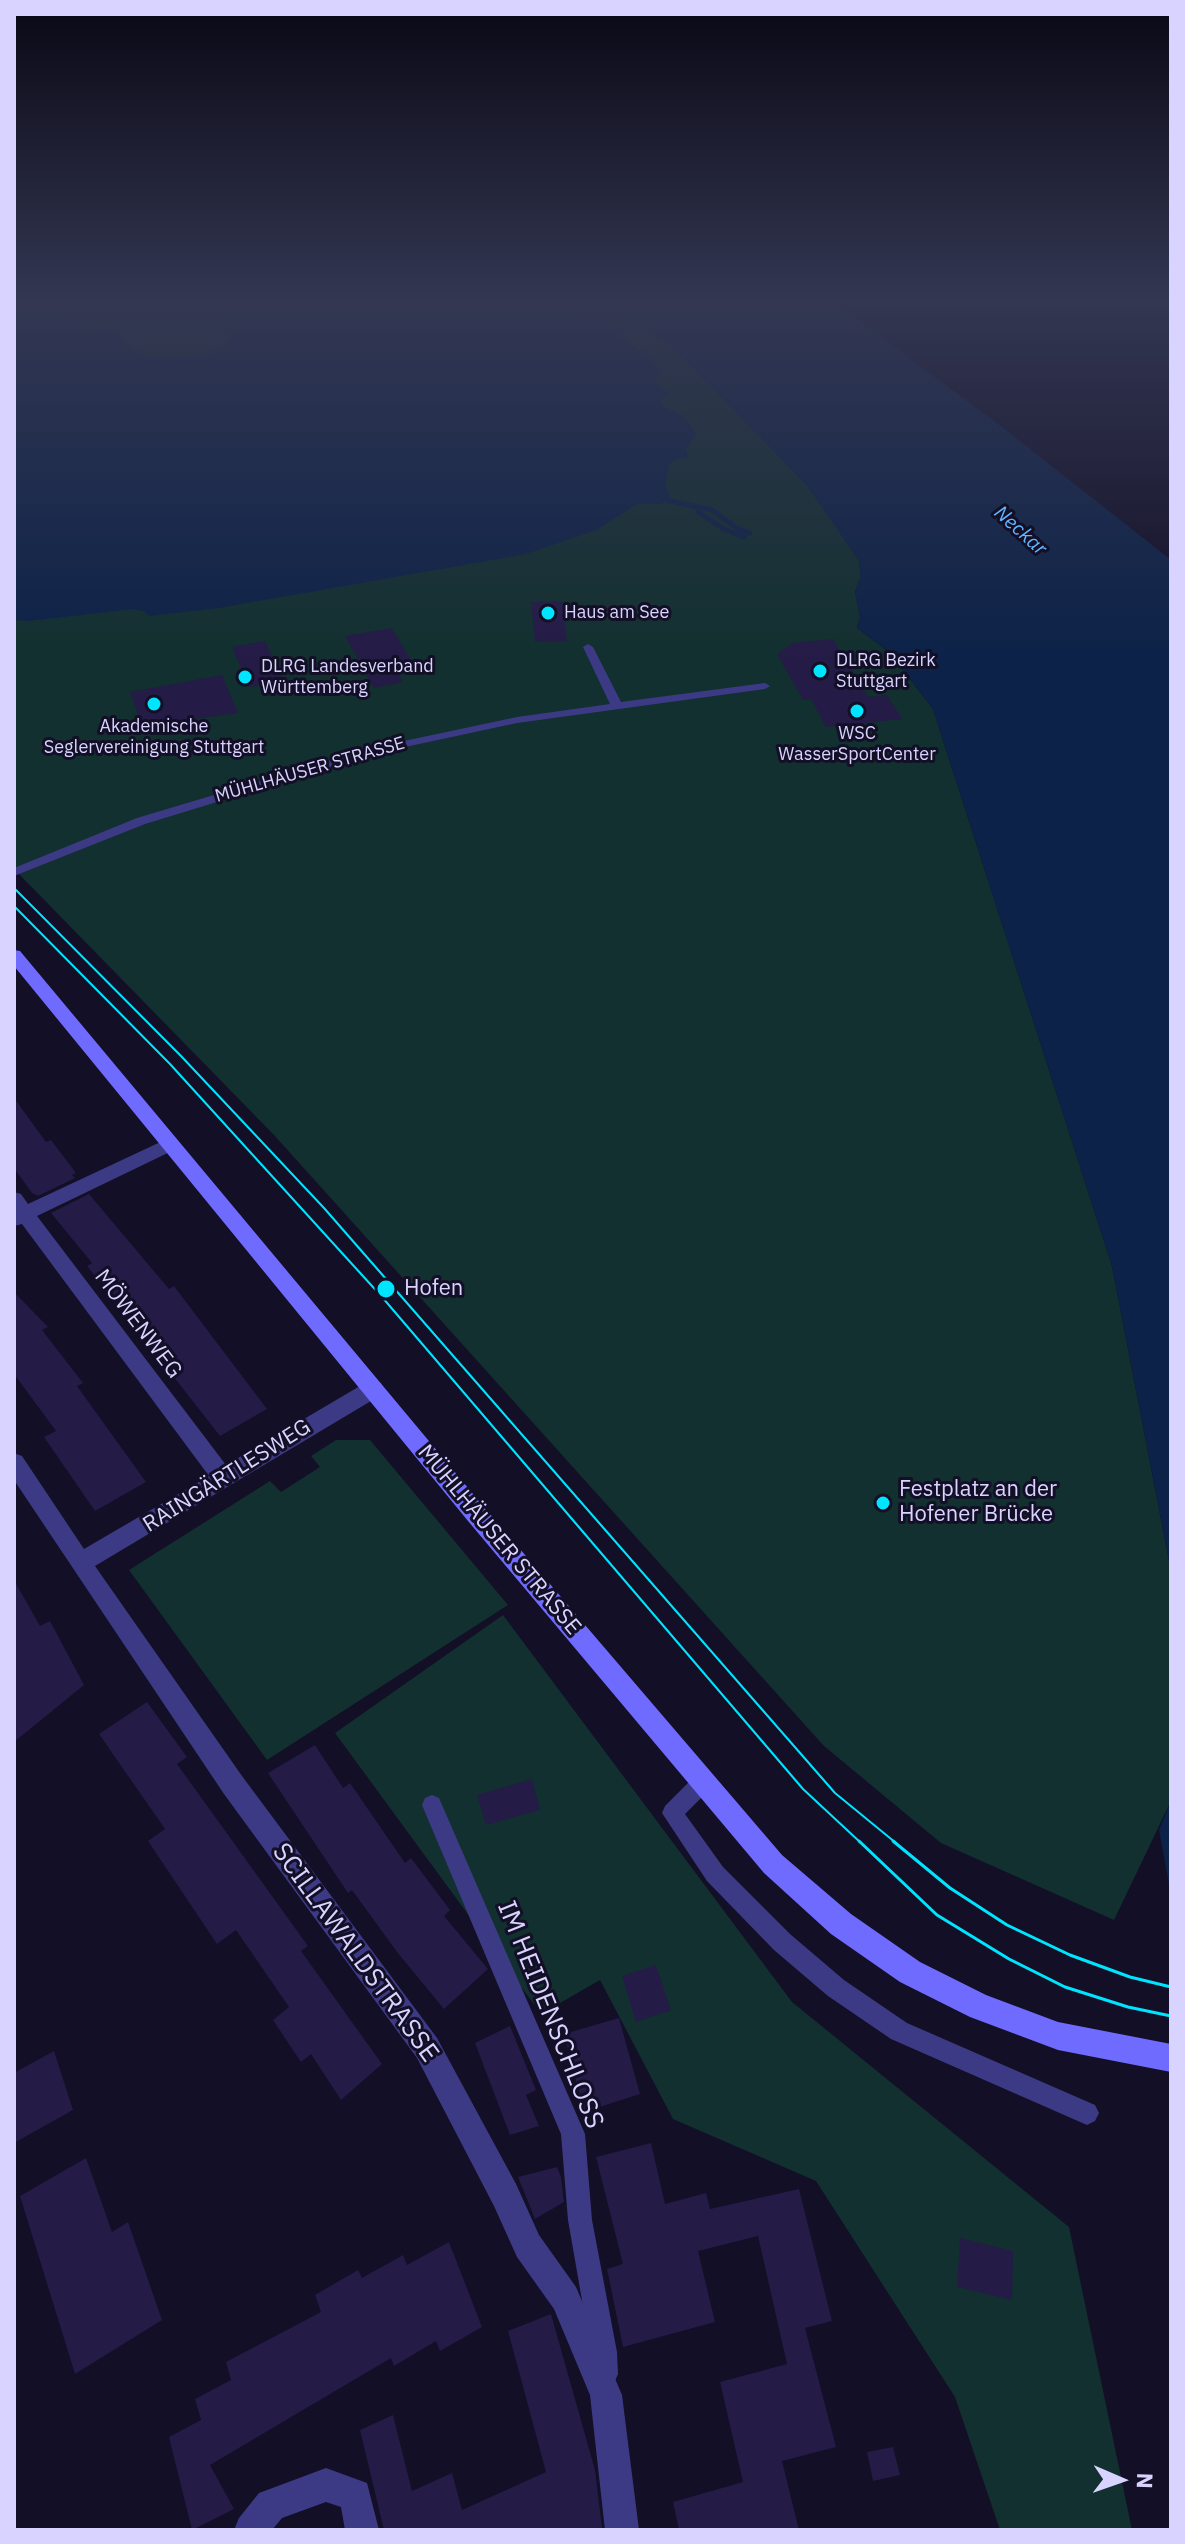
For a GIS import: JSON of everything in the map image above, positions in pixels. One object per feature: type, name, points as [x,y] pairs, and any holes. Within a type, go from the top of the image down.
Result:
[{"type":"main road","name":"MÜHLHÄUSER STRASSE","points":[[14,955],[373,1389],[773,1864],[841,1924],[910,1972],[980,2007],[1058,2036],[1171,2058]]},
{"type":"street","points":[[18,1210],[169,1144]]},
{"type":"street","name":"MÖWENWEG","points":[[18,1210],[223,1478]]},
{"type":"street","name":"RAINGÄRTLESWEG","points":[[81,1563],[373,1389]]},
{"type":"street","name":"SCILLAWALDSTRASSE","points":[[14,1462],[233,1785],[427,2048],[505,2195],[528,2246],[565,2298],[606,2395],[622,2530]]},
{"type":"street","points":[[251,2530],[271,2505],[326,2485],[355,2495],[362,2530]]},
{"type":"lane","points":[[588,647],[616,704]]},
{"type":"lane","name":"MÜHLHÄUSER STRASSE","points":[[14,872],[141,821],[329,762],[440,735],[584,715],[616,704],[765,686]]},
{"type":"lane","points":[[703,1782],[672,1813],[715,1874],[782,1942],[836,1988],[899,2031],[1087,2113]]},
{"type":"lane","name":"IM HEIDENSCHLOSS","points":[[432,1805],[573,2134],[580,2220],[604,2352],[606,2395]]},
{"type":"green space","points":[[14,422],[746,422],[807,485],[859,561],[861,577],[855,592],[860,617],[857,628],[889,652],[933,709],[1112,1266],[1171,1571],[1171,1801],[1114,1920],[941,1843],[824,1746],[274,1135],[14,869]]},
{"type":"green space","points":[[336,1440],[370,1440],[508,1605],[267,1760],[129,1570],[270,1481],[281,1492],[320,1467],[311,1456]]},
{"type":"green space","points":[[503,1615],[792,2002],[1069,2227],[1132,2530],[1000,2530],[955,2397],[816,2181],[673,2119],[600,1980],[541,2014],[335,1733]]},
{"type":"water","points":[[14,422],[687,422],[697,434],[686,449],[689,458],[675,460],[669,465],[665,484],[670,497],[661,504],[637,504],[596,530],[526,554],[219,608],[149,616],[144,611],[133,609],[14,620]]},
{"type":"water","name":"Neckar","points":[[746,422],[995,422],[1171,560],[1171,1571],[1112,1266],[933,709],[889,652],[857,628],[860,617],[855,592],[861,577],[859,561],[807,485]]},
{"type":"water","points":[[1171,1801],[1171,1895],[1159,1830]]},
{"type":"building","points":[[562,601],[567,641],[535,642],[531,602]]},
{"type":"building","points":[[392,628],[414,665],[395,669],[403,682],[374,688],[345,636]]},
{"type":"building","name":"DLRG Bezirk Stuttgart","points":[[833,639],[868,697],[887,695],[902,719],[826,727],[811,699],[803,700],[777,654],[792,643]]},
{"type":"building","points":[[265,641],[284,681],[249,687],[232,647]]},
{"type":"building","points":[[222,675],[238,713],[142,726],[130,692]]},
{"type":"building","points":[[14,1098],[46,1142],[51,1140],[76,1173],[72,1175],[75,1178],[38,1196],[32,1193],[14,1168]]},
{"type":"building","points":[[89,1194],[169,1289],[174,1286],[267,1409],[220,1436],[87,1266],[92,1263],[51,1213]]},
{"type":"building","points":[[14,1292],[48,1327],[42,1330],[83,1383],[77,1386],[146,1482],[95,1511],[44,1437],[56,1431],[14,1374]]},
{"type":"building","points":[[14,1580],[40,1626],[50,1621],[84,1685],[14,1742]]},
{"type":"building","points":[[147,1702],[187,1757],[177,1764],[308,1946],[301,1951],[382,2064],[341,2100],[311,2054],[301,2062],[273,2020],[289,2007],[236,1930],[217,1944],[148,1841],[165,1829],[99,1734]]},
{"type":"building","points":[[315,1745],[343,1788],[350,1783],[405,1863],[411,1858],[450,1910],[444,1916],[488,1969],[444,2009],[352,1890],[348,1893],[268,1773]]},
{"type":"building","points":[[532,1779],[540,1810],[486,1825],[477,1795]]},
{"type":"building","points":[[656,1965],[671,2010],[636,2022],[622,1976]]},
{"type":"building","points":[[619,2018],[640,2094],[584,2112],[564,2034]]},
{"type":"building","points":[[510,2026],[536,2090],[526,2095],[539,2126],[510,2135],[475,2043]]},
{"type":"building","points":[[54,2051],[73,2110],[14,2143],[14,2073]]},
{"type":"building","points":[[651,2143],[665,2204],[706,2193],[710,2209],[799,2189],[832,2321],[805,2328],[836,2447],[782,2461],[799,2530],[679,2530],[673,2502],[743,2482],[720,2382],[787,2364],[758,2236],[698,2251],[715,2322],[623,2347],[607,2269],[623,2264],[596,2157]]},
{"type":"building","points":[[86,2158],[112,2232],[128,2222],[162,2320],[75,2374],[20,2196]]},
{"type":"building","points":[[557,2167],[564,2202],[535,2219],[518,2177]]},
{"type":"building","points":[[960,2238],[1013,2251],[1012,2300],[957,2287]]},
{"type":"building","points":[[449,2242],[482,2327],[440,2351],[436,2341],[394,2366],[391,2358],[210,2465],[234,2509],[192,2530],[169,2437],[201,2420],[195,2399],[231,2380],[226,2362],[321,2312],[315,2295],[358,2270],[362,2278],[403,2255],[407,2265]]},
{"type":"building","points":[[551,2314],[595,2470],[602,2528],[384,2530],[360,2430],[393,2415],[412,2491],[452,2473],[462,2510],[546,2472],[508,2331]]},
{"type":"building","points":[[893,2447],[900,2475],[873,2481],[867,2452]]},
{"type":"waterway","points":[[666,500],[712,510],[738,529],[750,533]]},
{"type":"waterway","points":[[698,512],[724,529],[744,537]]},
{"type":"tram line","points":[[14,888],[181,1056],[324,1208],[835,1793],[896,1843]]},
{"type":"tram line","points":[[14,906],[170,1064],[382,1297],[803,1789],[861,1843]]},
{"type":"tram line","points":[[859,1841],[937,1915],[1009,1959],[1065,1987],[1128,2007],[1171,2016]]},
{"type":"tram line","points":[[893,1841],[950,1888],[1007,1925],[1070,1955],[1130,1977],[1171,1987]]},
{"type":"place","name":"Haus am See","points":[[548,613]]},
{"type":"place","name":"DLRG Bezirk Stuttgart","points":[[820,671]]},
{"type":"place","name":"DLRG Landesverband Württemberg","points":[[245,677]]},
{"type":"place","name":"Akademische Seglervereinigung Stuttgart","points":[[154,704]]},
{"type":"place","name":"WSC WasserSportCenter","points":[[857,711]]},
{"type":"place","name":"Hofen","points":[[386,1289]]},
{"type":"place","name":"Festplatz an der Hofener Brücke","points":[[883,1503]]}]
